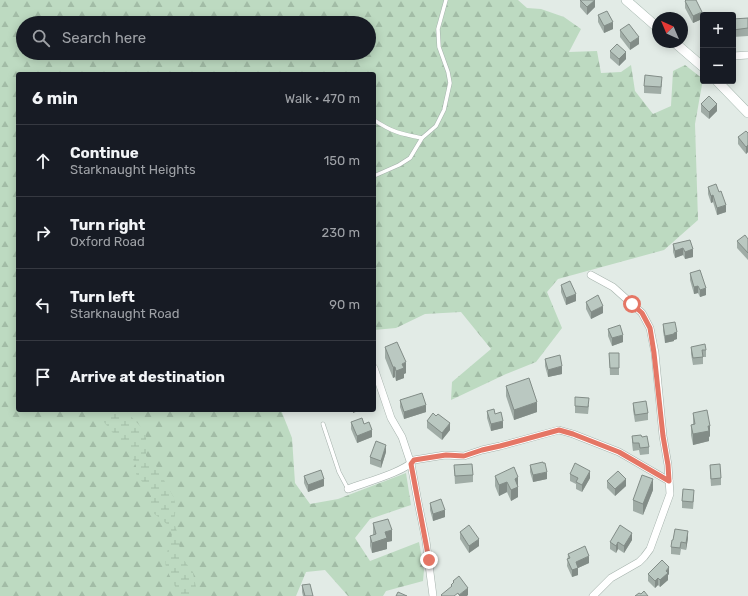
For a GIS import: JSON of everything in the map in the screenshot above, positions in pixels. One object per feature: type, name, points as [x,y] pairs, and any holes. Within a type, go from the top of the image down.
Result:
[{"type":"main road","points":[[626,0],[652,23]]},
{"type":"main road","points":[[682,48],[698,59]]},
{"type":"main road","points":[[720,84],[748,113]]},
{"type":"street","points":[[736,56],[748,55]]},
{"type":"street","points":[[591,275],[613,287],[642,313],[650,328],[668,465],[670,494],[650,549],[639,562],[611,578],[594,596]]},
{"type":"street","points":[[376,374],[392,418],[402,437],[411,464],[426,541],[433,596]]},
{"type":"street","points":[[348,489],[402,470],[414,460],[446,455],[464,456],[559,430],[619,452],[669,481]]},
{"type":"lane","points":[[376,175],[399,165],[410,158],[422,138],[436,126],[447,99],[450,83],[448,72],[439,47],[438,29],[446,0]]},
{"type":"lane","points":[[376,121],[389,130],[422,138]]},
{"type":"lane","points":[[322,424],[334,460],[348,489]]},
{"type":"green space","points":[[0,0],[518,0],[527,8],[541,9],[564,17],[581,29],[569,52],[597,51],[601,73],[621,72],[631,65],[635,91],[653,114],[671,106],[673,71],[685,65],[700,77],[700,84],[702,84],[695,124],[698,220],[664,250],[558,279],[547,292],[562,328],[536,362],[506,374],[451,400],[452,382],[491,349],[461,312],[425,314],[396,328],[376,330],[376,72],[16,72],[16,412],[282,412],[292,438],[295,483],[310,504],[338,499],[406,473],[411,505],[370,519],[355,538],[370,561],[419,542],[424,570],[423,581],[386,591],[383,596],[348,596],[325,570],[306,572],[296,596],[0,596]]},
{"type":"green space","points":[[96,412],[127,412],[143,429],[146,436],[146,456],[156,466],[173,496],[176,506],[174,522],[178,535],[180,551],[193,573],[199,596],[179,596],[166,567],[165,561],[172,534],[171,530],[166,523],[151,511],[151,495],[136,474],[136,466],[131,455]]},
{"type":"building","points":[[580,0],[595,0],[587,7]]},
{"type":"building","points":[[696,0],[702,12],[693,16],[685,1]]},
{"type":"building","points":[[607,11],[613,22],[604,26],[598,15]]},
{"type":"building","points":[[748,18],[748,28],[736,30],[736,19]]},
{"type":"building","points":[[629,24],[639,37],[630,43],[620,30]]},
{"type":"building","points":[[617,44],[626,52],[619,59],[610,51]]},
{"type":"building","points":[[645,75],[662,77],[661,87],[644,86]]},
{"type":"building","points":[[709,96],[717,104],[709,112],[701,104]]},
{"type":"building","points":[[746,131],[748,133],[748,145],[746,147],[738,137]]},
{"type":"building","points":[[716,184],[719,192],[721,191],[726,205],[717,208],[713,195],[711,196],[708,187]]},
{"type":"building","points":[[745,235],[748,239],[748,253],[737,241]]},
{"type":"building","points":[[690,240],[693,249],[685,252],[683,248],[675,251],[673,244]]},
{"type":"building","points":[[700,270],[706,288],[700,290],[698,286],[694,287],[690,273]]},
{"type":"building","points":[[570,281],[576,294],[566,298],[561,285]]},
{"type":"building","points":[[598,295],[603,306],[591,312],[586,302]]},
{"type":"building","points":[[675,322],[677,332],[665,336],[663,324]]},
{"type":"building","points":[[620,325],[623,335],[612,338],[608,329]]},
{"type":"building","points":[[397,342],[406,362],[402,364],[404,368],[396,371],[385,347]]},
{"type":"building","points":[[705,344],[706,350],[702,350],[703,357],[693,358],[691,347]]},
{"type":"building","points":[[609,353],[619,353],[619,368],[610,368]]},
{"type":"building","points":[[560,355],[562,366],[548,370],[545,359]]},
{"type":"building","points":[[529,378],[537,402],[514,410],[506,386]]},
{"type":"building","points":[[422,393],[426,405],[404,412],[400,400]]},
{"type":"building","points":[[575,397],[589,398],[588,407],[575,406]]},
{"type":"building","points":[[646,401],[648,413],[635,415],[633,403]]},
{"type":"building","points":[[494,409],[495,414],[501,412],[503,421],[491,424],[487,411]]},
{"type":"building","points":[[707,410],[710,426],[708,426],[709,431],[693,434],[691,425],[695,424],[693,413]]},
{"type":"building","points":[[433,413],[436,416],[438,414],[450,423],[442,433],[427,421]]},
{"type":"building","points":[[362,418],[364,424],[369,422],[372,430],[357,436],[351,422]]},
{"type":"building","points":[[641,435],[642,437],[647,436],[649,447],[640,448],[639,443],[633,443],[632,436]]},
{"type":"building","points":[[376,441],[386,445],[381,461],[370,457]]},
{"type":"building","points":[[543,462],[545,463],[547,472],[533,475],[530,465]]},
{"type":"building","points":[[575,463],[590,471],[582,485],[576,482],[578,478],[570,474]]},
{"type":"building","points":[[472,464],[473,475],[455,476],[454,465]]},
{"type":"building","points":[[720,464],[721,478],[711,479],[710,465]]},
{"type":"building","points":[[514,467],[518,477],[515,479],[518,487],[511,490],[507,482],[499,485],[495,476]]},
{"type":"building","points":[[321,470],[324,479],[308,485],[304,476]]},
{"type":"building","points":[[618,471],[626,479],[615,489],[607,481]]},
{"type":"building","points":[[642,475],[653,479],[643,504],[633,500]]},
{"type":"building","points":[[683,489],[694,490],[693,502],[682,501]]},
{"type":"building","points":[[441,499],[445,510],[433,514],[430,503]]},
{"type":"building","points":[[388,519],[392,530],[385,532],[387,538],[372,543],[370,536],[376,534],[373,523]]},
{"type":"building","points":[[469,525],[479,539],[469,546],[460,532]]},
{"type":"building","points":[[620,525],[632,533],[624,546],[618,542],[616,546],[610,542]]},
{"type":"building","points":[[675,529],[688,531],[686,543],[681,542],[680,548],[671,547]]},
{"type":"building","points":[[585,546],[589,556],[576,562],[578,568],[572,570],[567,559],[570,558],[568,554]]},
{"type":"building","points":[[662,560],[669,567],[666,571],[668,573],[660,580],[658,578],[655,581],[648,574]]},
{"type":"building","points":[[459,576],[468,588],[459,595],[458,593],[454,596],[442,596],[441,595],[452,586],[453,581]]},
{"type":"building","points":[[310,584],[313,596],[305,596],[302,585]]},
{"type":"building","points":[[644,591],[648,596],[635,596],[639,593],[641,594]]},
{"type":"building","points":[[398,592],[407,596],[396,596]]},
{"type":"route","points":[[429,560],[411,464],[414,460],[446,455],[464,456],[559,430],[619,452],[669,481],[650,328],[642,313],[632,304]]}]
